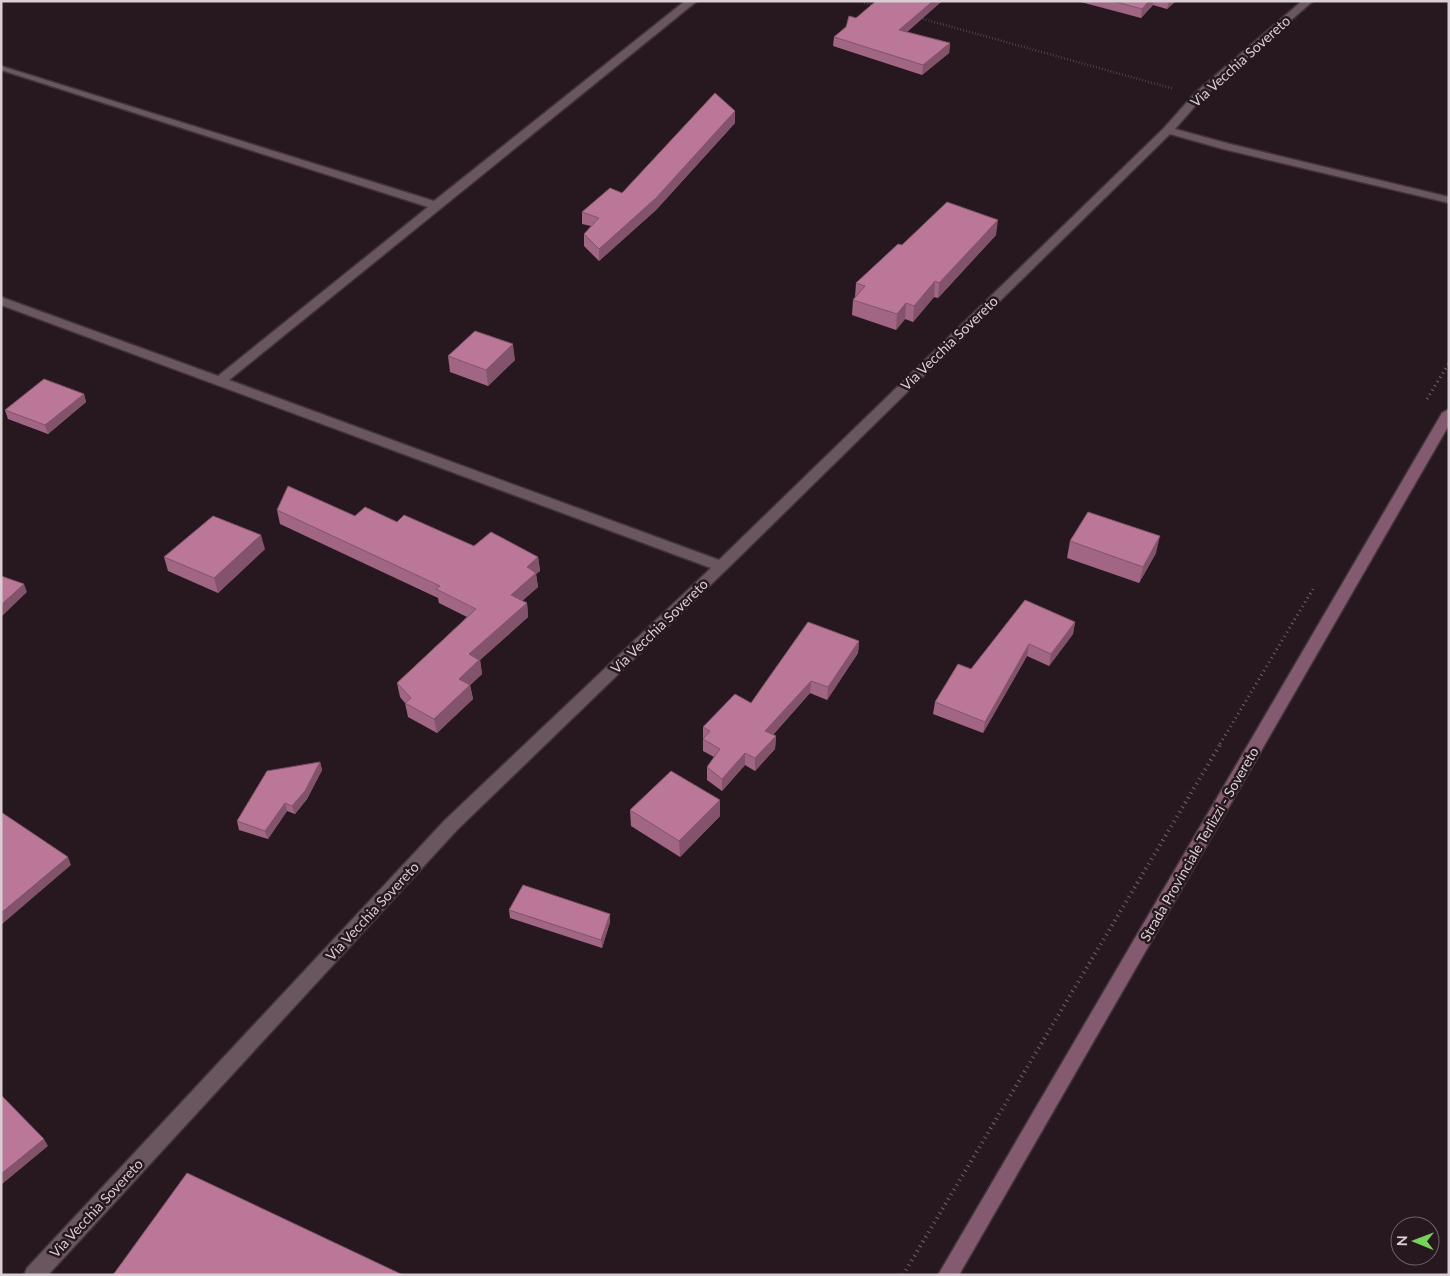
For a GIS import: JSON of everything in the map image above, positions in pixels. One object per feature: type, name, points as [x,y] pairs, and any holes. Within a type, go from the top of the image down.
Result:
[{"type":"main road","name":"Strada Provinciale Terlizzi - Sovereto","points":[[948,1275],[1449,413]]},
{"type":"street","points":[[220,381],[692,1]]},
{"type":"street","name":"Via Vecchia Sovereto","points":[[34,1275],[451,825],[721,566],[1168,130],[1199,95],[1308,1]]},
{"type":"street","points":[[4,68],[437,206]]},
{"type":"street","points":[[1168,130],[1227,147],[1449,200]]},
{"type":"street","points":[[1,301],[721,566]]},
{"type":"path","points":[[859,1],[878,6]]},
{"type":"path","points":[[916,17],[1199,95]]},
{"type":"path","points":[[1423,406],[1449,363]]},
{"type":"path","points":[[903,1275],[1316,584]]},
{"type":"building","points":[[876,1],[933,1],[899,30],[950,43],[923,65],[834,37],[846,27],[849,16],[856,18]]},
{"type":"building","points":[[1113,1],[1149,1],[1142,9]]},
{"type":"building","points":[[715,93],[735,111],[656,198],[599,249],[584,234],[599,218],[582,212],[610,188],[622,193]]},
{"type":"building","points":[[947,202],[998,220],[939,283],[935,281],[914,306],[906,303],[897,314],[853,300],[865,286],[856,283],[898,244],[902,245]]},
{"type":"building","points":[[475,331],[513,344],[486,370],[448,356]]},
{"type":"building","points":[[44,379],[84,394],[45,425],[5,410]]},
{"type":"building","points":[[288,486],[355,516],[365,507],[397,522],[404,515],[474,546],[491,532],[538,557],[527,567],[536,573],[511,595],[527,603],[469,654],[479,660],[459,679],[470,685],[434,719],[405,703],[411,698],[397,683],[476,609],[436,589],[440,586],[277,510]]},
{"type":"building","points":[[1088,512],[1160,536],[1143,567],[1070,541]]},
{"type":"building","points":[[213,516],[261,535],[214,578],[164,557]]},
{"type":"building","points":[[1,576],[24,584],[1,605]]},
{"type":"building","points":[[1025,600],[1075,622],[1051,654],[1029,644],[985,722],[935,702],[958,664],[971,669]]},
{"type":"building","points":[[808,622],[859,641],[828,687],[811,681],[765,731],[776,736],[755,758],[745,753],[722,779],[707,767],[720,749],[703,739],[710,731],[703,727],[735,694],[751,703]]},
{"type":"building","points":[[320,762],[305,791],[292,806],[285,803],[265,831],[237,821],[267,771]]},
{"type":"building","points":[[671,771],[720,800],[679,841],[630,810]]},
{"type":"building","points":[[1,812],[68,857],[1,913]]},
{"type":"building","points":[[523,885],[610,914],[601,940],[509,910]]},
{"type":"building","points":[[1,1095],[44,1139],[1,1174]]},
{"type":"building","points":[[187,1173],[403,1275],[113,1275]]}]
